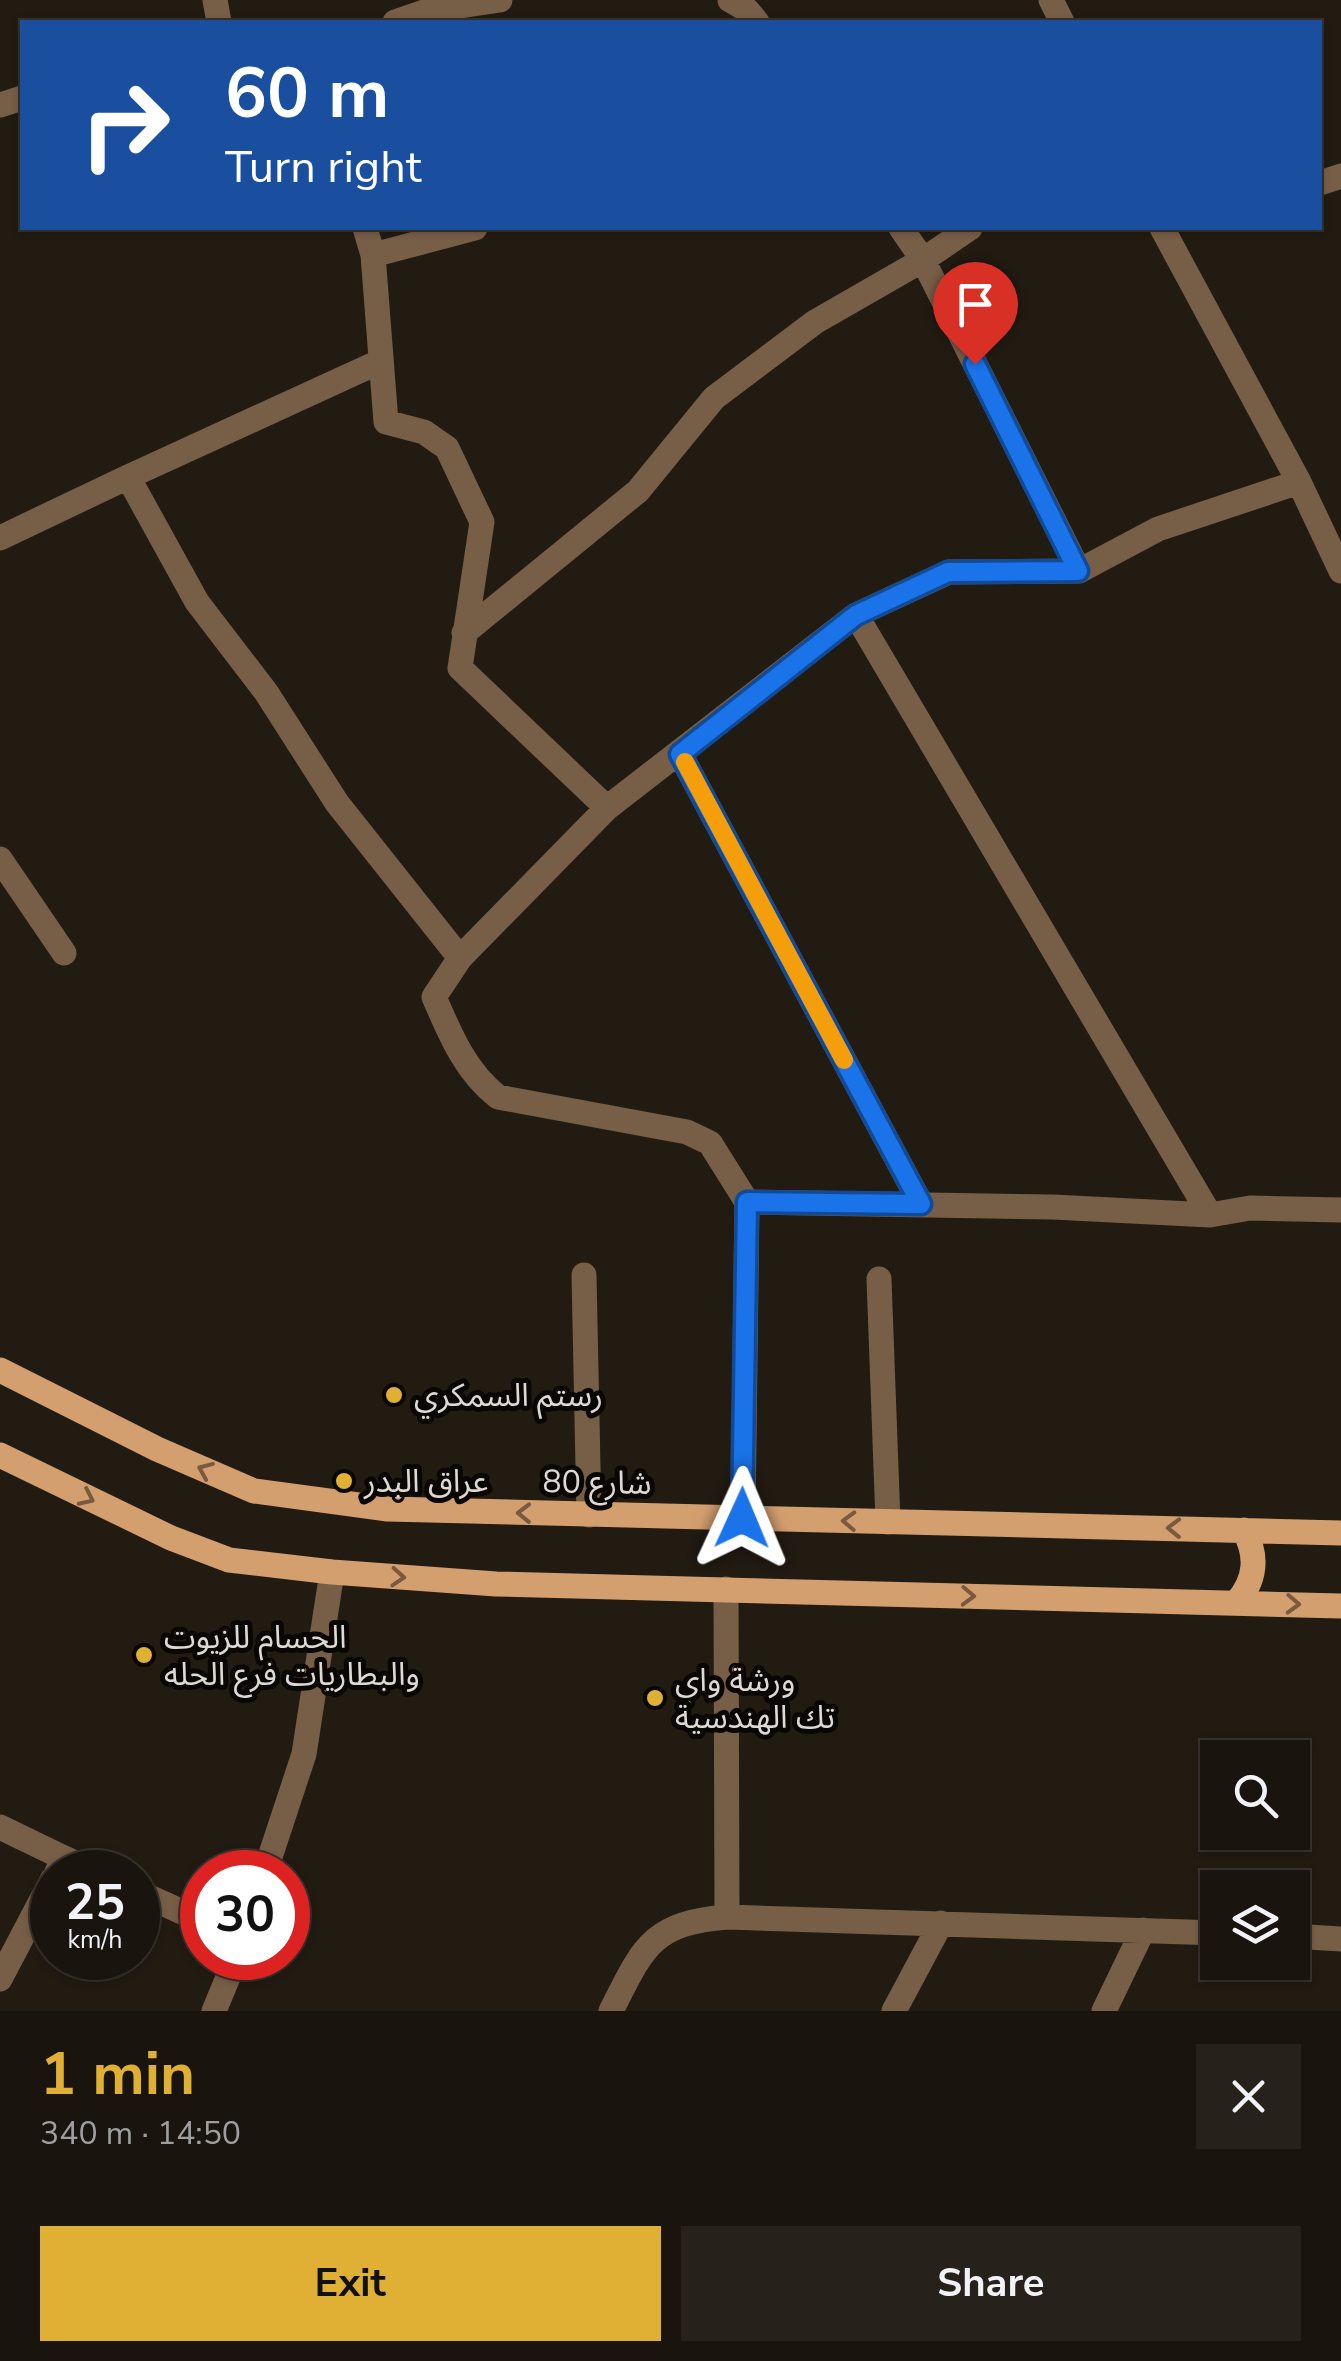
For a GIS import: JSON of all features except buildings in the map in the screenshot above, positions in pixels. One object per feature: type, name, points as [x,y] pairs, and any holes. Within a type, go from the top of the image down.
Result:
[{"type":"main road","name":"شارع 80","points":[[0,1370],[157,1449],[254,1491],[388,1509],[1341,1534]]},
{"type":"main road","points":[[0,1454],[172,1538],[229,1560],[332,1572],[496,1584],[1341,1606]]},
{"type":"main road","points":[[1238,1602],[1246,1592],[1254,1567],[1254,1554],[1244,1530]]},
{"type":"street","points":[[401,20],[428,11],[500,0]]},
{"type":"street","points":[[730,0],[755,20]]},
{"type":"street","points":[[366,230],[373,255],[386,422],[424,432],[447,448],[482,522],[460,668],[608,808]]},
{"type":"street","points":[[373,255],[467,230]]},
{"type":"street","points":[[903,230],[923,260],[1078,571]]},
{"type":"street","points":[[464,634],[638,491],[714,398],[815,322],[967,230]]},
{"type":"street","points":[[1173,230],[1341,571]]},
{"type":"street","points":[[0,538],[381,361]]},
{"type":"street","points":[[128,476],[198,602],[266,692],[337,802],[460,958]]},
{"type":"street","points":[[742,1518],[747,1202],[710,1143],[687,1132],[498,1097],[486,1088],[455,1046],[434,997],[460,958],[608,808],[856,615],[948,572],[1078,571],[1158,528],[1299,482]]},
{"type":"street","points":[[856,615],[1210,1215]]},
{"type":"street","points":[[680,754],[921,1204]]},
{"type":"street","points":[[0,859],[64,953]]},
{"type":"street","points":[[747,1202],[1210,1215],[1250,1208],[1341,1210]]},
{"type":"street","points":[[584,1275],[589,1514]]},
{"type":"street","points":[[879,1279],[888,1522]]},
{"type":"street","points":[[272,1850],[304,1754],[332,1572]]},
{"type":"street","points":[[726,1589],[727,1917]]},
{"type":"street","points":[[0,1827],[31,1850]]},
{"type":"street","points":[[611,2011],[639,1957],[662,1935],[690,1920],[727,1917],[1200,1932]]},
{"type":"street","points":[[0,1979],[30,1923]]},
{"type":"street","points":[[894,2011],[941,1923]]},
{"type":"street","points":[[1104,2011],[1143,1930]]},
{"type":"street","points":[[1310,1937],[1341,1939]]},
{"type":"street","points":[[214,2011],[227,1980]]},
{"type":"slow traffic","points":[[685,762],[844,1060]]},
{"type":"place","name":"رستم السمكري","points":[[394,1395]]},
{"type":"place","name":"عراق البدر","points":[[344,1481]]},
{"type":"place","name":"الحسام للزيوت والبطاريات فرع الحله","points":[[144,1655]]},
{"type":"place","name":"ورشة واي تك الهندسية","points":[[655,1698]]},
{"type":"route","points":[[742,1518],[747,1202],[921,1204],[680,754],[856,615],[948,572],[1078,571],[975,364]]}]
